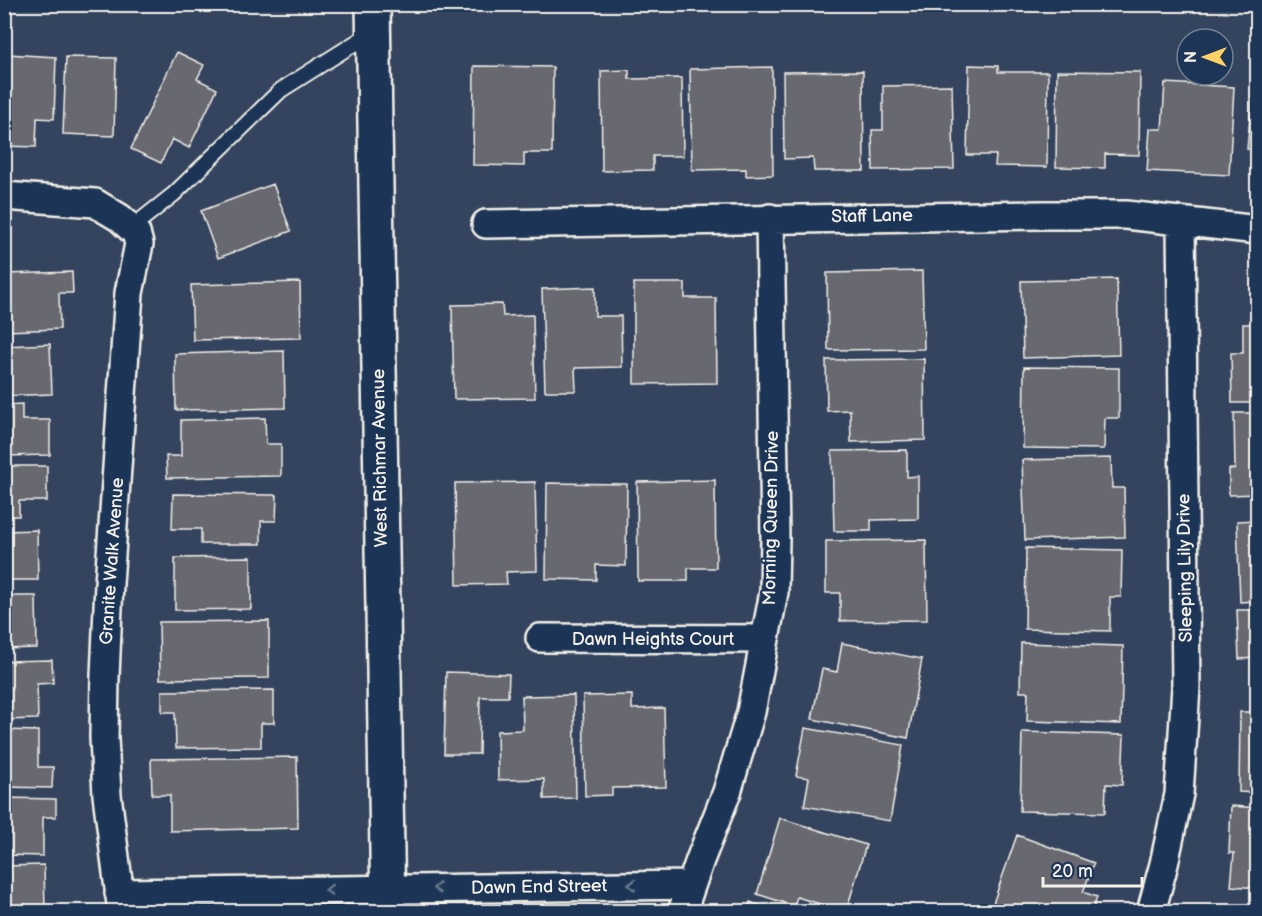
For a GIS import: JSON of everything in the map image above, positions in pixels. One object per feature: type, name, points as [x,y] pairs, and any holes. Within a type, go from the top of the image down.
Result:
[{"type":"street","name":"West Richmar Avenue","points":[[373,18],[388,900]]},
{"type":"street","points":[[4,196],[95,202],[125,223]]},
{"type":"street","name":"Staff Lane","points":[[486,224],[1042,214],[1126,215],[1257,230]]},
{"type":"street","name":"Morning Queen Drive","points":[[682,912],[734,769],[751,712],[774,592],[770,218]]},
{"type":"street","name":"Sleeping Lily Drive","points":[[1151,912],[1179,794],[1186,687],[1181,222]]},
{"type":"street","name":"Granite Walk Avenue","points":[[121,902],[107,795],[104,728],[109,584],[129,293],[139,244],[135,233],[125,223]]},
{"type":"street","name":"Dawn Heights Court","points":[[540,638],[765,639]]},
{"type":"street","name":"Dawn End Street","points":[[121,902],[388,900],[691,885]]},
{"type":"lane","points":[[125,223],[174,194],[282,90],[373,18]]},
{"type":"building","points":[[177,52],[204,65],[197,79],[217,89],[189,148],[172,139],[161,163],[131,149]]},
{"type":"building","points":[[7,54],[56,57],[54,119],[37,118],[36,147],[4,146]]},
{"type":"building","points":[[66,57],[116,58],[114,136],[63,134]]},
{"type":"building","points":[[969,65],[998,66],[998,72],[1048,72],[1047,167],[995,166],[996,155],[967,155]]},
{"type":"building","points":[[474,66],[553,67],[552,153],[524,153],[524,166],[473,165]]},
{"type":"building","points":[[772,67],[773,175],[746,176],[746,169],[692,170],[690,69]]},
{"type":"building","points":[[629,70],[629,79],[682,78],[683,156],[653,156],[653,170],[602,171],[601,71]]},
{"type":"building","points":[[863,71],[864,171],[814,171],[813,158],[784,159],[783,72]]},
{"type":"building","points":[[1057,71],[1140,72],[1139,155],[1105,154],[1105,168],[1056,167]]},
{"type":"building","points":[[1165,83],[1175,84],[1175,87],[1234,87],[1229,175],[1147,171],[1150,129],[1162,129]]},
{"type":"building","points":[[952,85],[954,169],[873,170],[872,130],[883,130],[883,86]]},
{"type":"building","points":[[1252,97],[1258,98],[1258,150],[1247,149]]},
{"type":"building","points":[[273,184],[291,231],[218,258],[201,211]]},
{"type":"building","points":[[922,271],[924,349],[828,350],[827,273]]},
{"type":"building","points":[[72,272],[73,293],[59,293],[60,329],[4,331],[4,274]]},
{"type":"building","points":[[1117,279],[1119,355],[1023,358],[1021,281]]},
{"type":"building","points":[[300,282],[301,338],[193,340],[191,285]]},
{"type":"building","points":[[634,283],[685,283],[685,298],[716,298],[717,383],[634,384]]},
{"type":"building","points":[[595,287],[595,316],[621,316],[622,367],[575,368],[576,391],[545,391],[542,289]]},
{"type":"building","points":[[502,304],[503,316],[533,315],[535,398],[454,399],[452,305]]},
{"type":"building","points":[[1243,324],[1258,324],[1258,403],[1232,403],[1231,353],[1243,353]]},
{"type":"building","points":[[50,344],[52,394],[4,396],[4,346]]},
{"type":"building","points":[[284,351],[285,408],[176,410],[175,354]]},
{"type":"building","points":[[924,359],[925,440],[851,442],[850,410],[827,411],[826,360]]},
{"type":"building","points":[[1024,367],[1119,368],[1119,418],[1105,418],[1104,449],[1023,448]]},
{"type":"building","points":[[22,404],[22,420],[50,420],[50,455],[4,456],[4,405]]},
{"type":"building","points":[[1234,413],[1258,413],[1258,494],[1229,495],[1229,469],[1235,469]]},
{"type":"building","points":[[265,418],[266,444],[281,444],[281,476],[167,478],[166,456],[181,456],[181,420]]},
{"type":"building","points":[[907,450],[907,477],[918,476],[918,519],[871,520],[871,531],[834,531],[832,451]]},
{"type":"building","points":[[1111,458],[1112,488],[1124,488],[1125,537],[1025,540],[1022,460]]},
{"type":"building","points":[[4,466],[47,466],[47,501],[19,501],[19,516],[4,516]]},
{"type":"building","points":[[715,480],[716,568],[688,568],[688,581],[638,581],[637,482]]},
{"type":"building","points":[[535,482],[537,571],[506,572],[507,584],[457,585],[455,483]]},
{"type":"building","points":[[547,483],[627,484],[626,566],[596,565],[596,580],[546,579]]},
{"type":"building","points":[[173,494],[277,495],[276,521],[261,521],[261,544],[201,544],[201,529],[172,529]]},
{"type":"building","points":[[1258,520],[1258,601],[1240,602],[1237,521]]},
{"type":"building","points":[[37,530],[38,580],[4,580],[4,531]]},
{"type":"building","points":[[926,540],[927,620],[840,621],[840,593],[826,593],[826,541]]},
{"type":"building","points":[[1026,548],[1122,550],[1121,597],[1110,597],[1110,631],[1025,629]]},
{"type":"building","points":[[251,557],[251,609],[175,610],[175,558]]},
{"type":"building","points":[[4,596],[36,596],[37,648],[4,649]]},
{"type":"building","points":[[1237,610],[1258,610],[1258,658],[1239,659]]},
{"type":"building","points":[[269,621],[269,678],[160,679],[159,622]]},
{"type":"building","points":[[842,643],[922,659],[908,738],[812,719],[822,669],[837,672]]},
{"type":"building","points":[[1021,643],[1123,646],[1121,724],[1027,721],[1028,692],[1020,692]]},
{"type":"building","points":[[52,660],[53,683],[37,684],[38,719],[4,720],[4,661]]},
{"type":"building","points":[[446,672],[509,674],[508,697],[480,697],[479,754],[444,754]]},
{"type":"building","points":[[274,690],[274,723],[261,723],[261,747],[176,748],[175,712],[162,712],[162,691]]},
{"type":"building","points":[[574,695],[576,798],[544,799],[544,779],[498,780],[497,731],[523,730],[522,696]]},
{"type":"building","points":[[632,695],[632,709],[664,708],[666,787],[612,788],[612,795],[585,796],[583,696]]},
{"type":"building","points":[[1240,712],[1258,712],[1258,793],[1239,792]]},
{"type":"building","points":[[805,728],[903,745],[890,821],[804,806],[809,778],[796,776]]},
{"type":"building","points":[[4,730],[38,731],[38,767],[53,767],[52,788],[4,787]]},
{"type":"building","points":[[1022,732],[1124,735],[1122,785],[1106,784],[1105,813],[1020,811]]},
{"type":"building","points":[[297,757],[298,828],[170,831],[170,795],[152,795],[151,759]]},
{"type":"building","points":[[4,798],[56,799],[56,817],[43,817],[43,856],[4,855]]},
{"type":"building","points":[[1231,806],[1258,808],[1258,888],[1231,886],[1234,853],[1229,853]]},
{"type":"building","points":[[780,818],[866,845],[846,912],[797,897],[794,906],[757,894]]},
{"type":"building","points":[[1017,835],[1094,863],[1083,892],[1097,897],[1092,912],[990,912]]},
{"type":"building","points":[[44,865],[45,912],[4,912],[4,866]]},
{"type":"building","points":[[750,902],[778,912],[747,912]]}]
